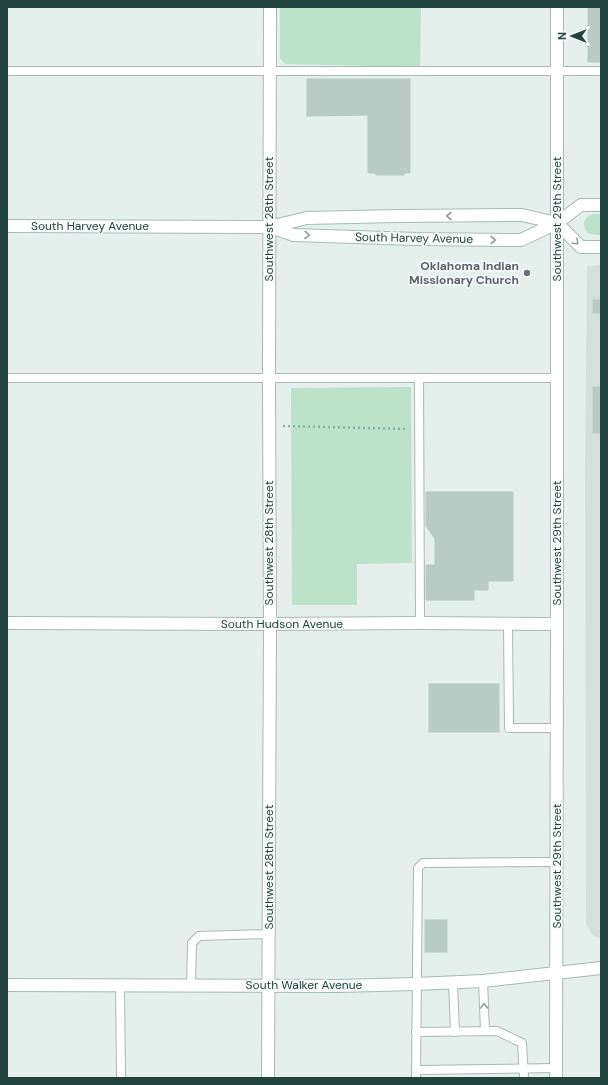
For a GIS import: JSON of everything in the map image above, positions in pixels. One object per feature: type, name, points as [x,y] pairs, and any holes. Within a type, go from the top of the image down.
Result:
[{"type":"street","name":"Southwest 28th Street","points":[[268,1078],[270,624],[268,377],[270,7]]},
{"type":"street","name":"Southwest 29th Street","points":[[556,1073],[558,624],[557,7]]},
{"type":"street","name":"South Harvey Avenue","points":[[269,227],[294,235],[416,239],[521,240],[557,224],[581,206],[601,205]]},
{"type":"street","name":"South Harvey Avenue","points":[[7,226],[269,227],[307,218],[522,215],[557,224],[581,246],[601,247]]},
{"type":"street","name":"South Hudson Avenue","points":[[7,623],[558,624]]},
{"type":"street","name":"South Walker Avenue","points":[[7,985],[268,986],[453,983],[601,968]]},
{"type":"lane","points":[[7,71],[601,72]]},
{"type":"lane","points":[[7,378],[557,378]]},
{"type":"lane","points":[[419,378],[420,623]]},
{"type":"lane","points":[[508,624],[509,728],[557,728]]},
{"type":"lane","points":[[556,1073],[524,1068],[416,1074],[416,984],[418,868],[423,863],[557,862]]},
{"type":"lane","points":[[191,985],[192,943],[199,936],[269,934]]},
{"type":"lane","points":[[483,981],[485,1031]]},
{"type":"lane","points":[[453,983],[455,1032]]},
{"type":"lane","points":[[120,985],[121,1078]]},
{"type":"lane","points":[[416,1032],[497,1031],[522,1043],[524,1078]]},
{"type":"path","points":[[269,426],[419,430]]},
{"type":"shaded area","points":[[601,265],[601,938],[592,934],[586,924],[585,465],[587,266]]},
{"type":"green space","points":[[280,7],[421,7],[420,67],[285,64],[280,58]]},
{"type":"green space","points":[[593,214],[601,214],[601,235],[590,234],[585,229],[584,221],[588,216]]},
{"type":"green space","points":[[411,387],[412,563],[357,564],[357,605],[292,605],[291,388]]},
{"type":"building","points":[[588,7],[601,7],[601,62],[588,62]]},
{"type":"building","points":[[307,79],[410,79],[410,173],[404,173],[404,175],[376,175],[376,173],[368,173],[368,115],[307,116]]},
{"type":"building","points":[[593,300],[601,300],[601,313],[593,313]]},
{"type":"building","points":[[593,387],[601,387],[601,433],[593,433]]},
{"type":"building","points":[[426,492],[513,492],[513,581],[488,581],[488,590],[474,590],[474,600],[426,600],[426,565],[435,565],[435,539],[426,526]]},
{"type":"building","points":[[429,684],[499,684],[499,732],[429,732]]},
{"type":"building","points":[[425,920],[447,920],[447,952],[425,952]]},
{"type":"place","name":"Oklahoma Indian Missionary Church","points":[[527,273]]}]
